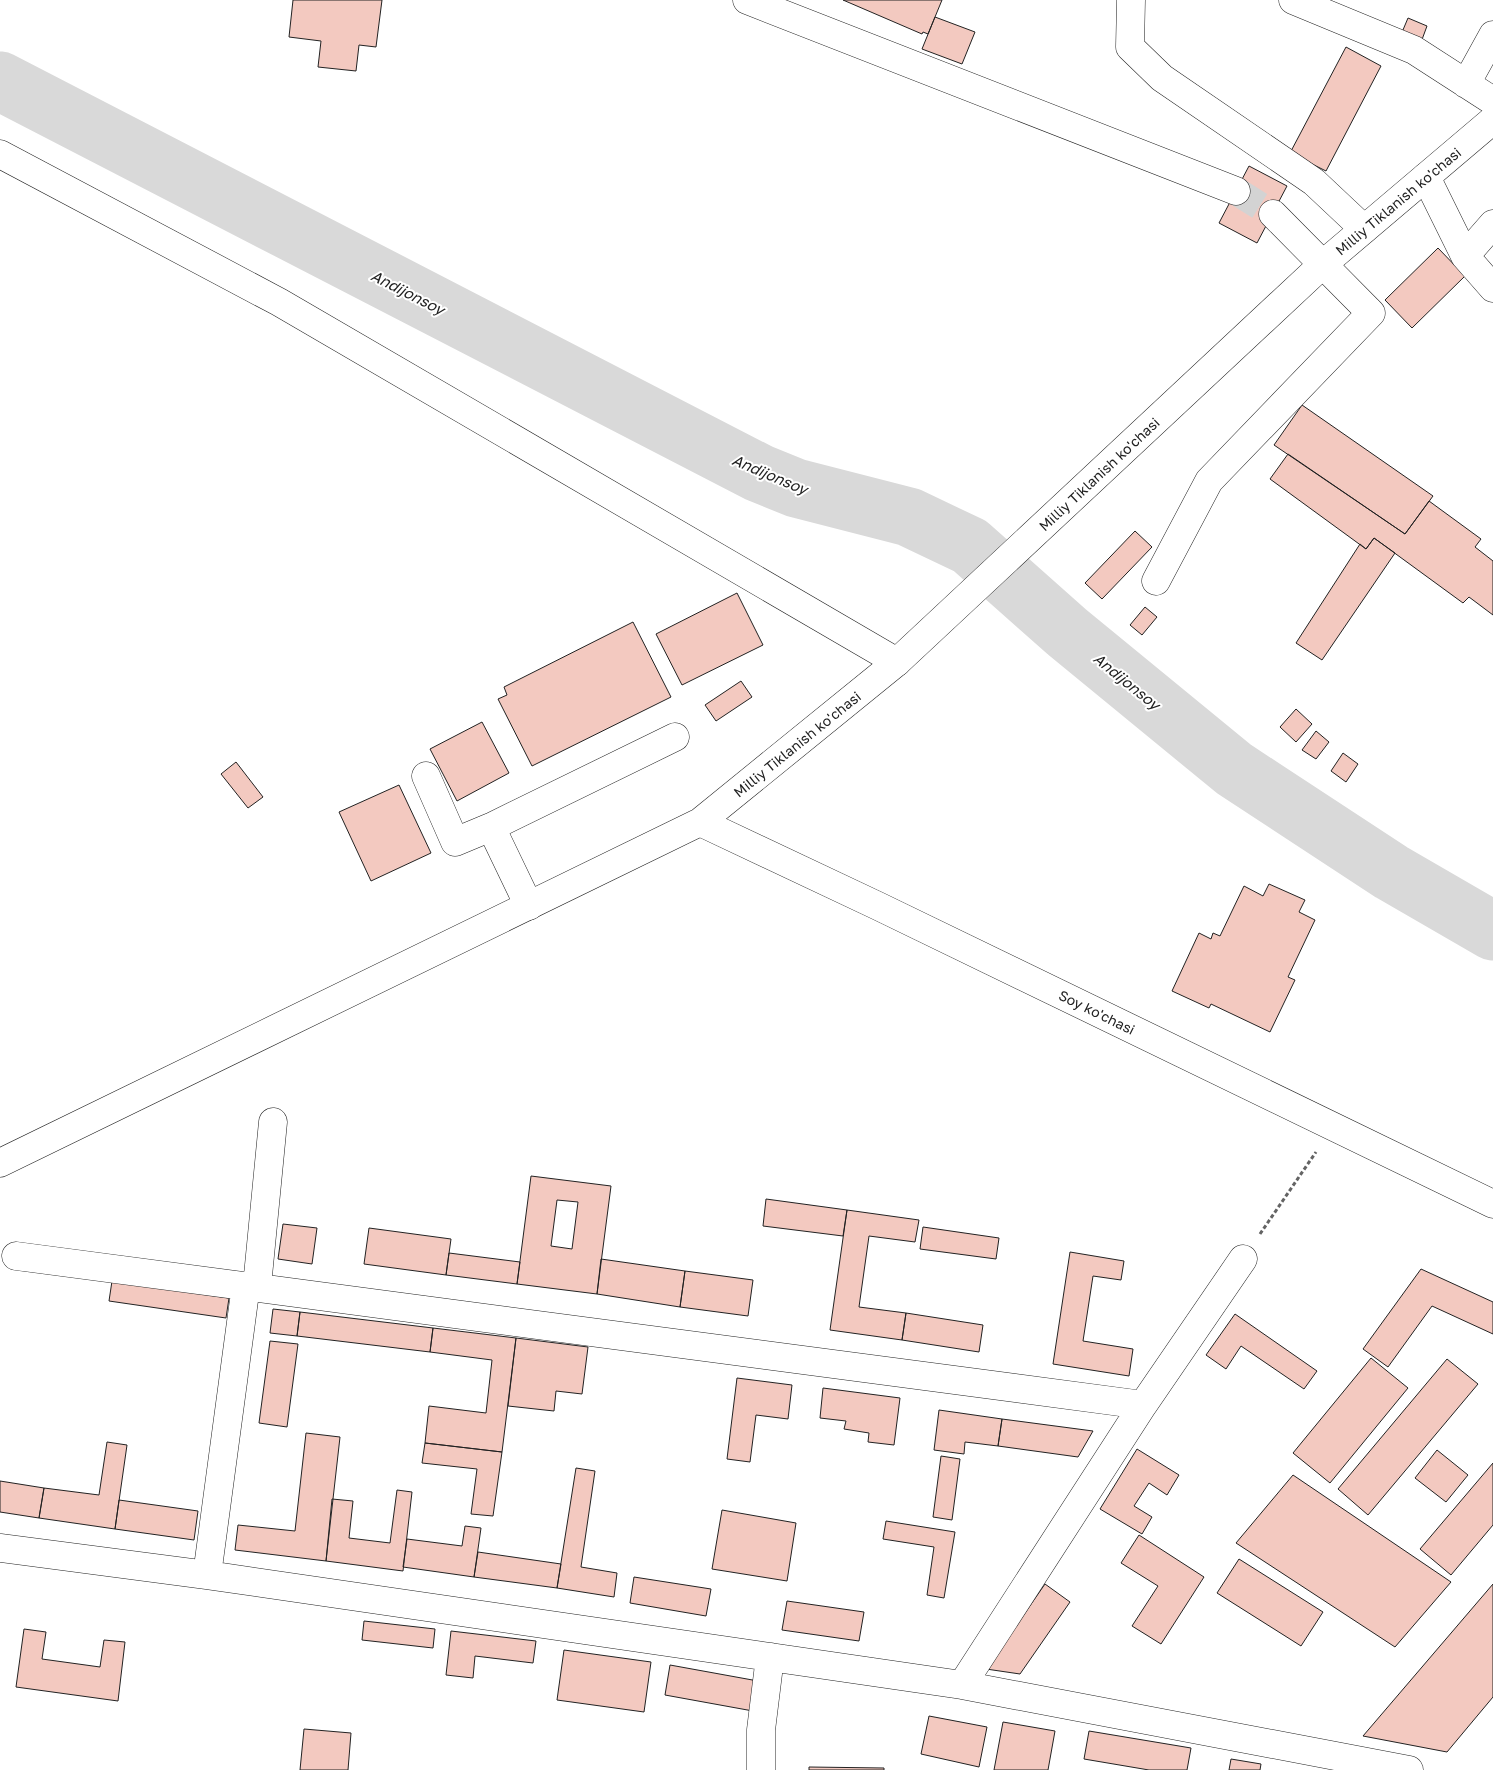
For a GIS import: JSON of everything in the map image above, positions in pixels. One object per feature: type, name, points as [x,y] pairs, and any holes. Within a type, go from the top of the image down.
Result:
[{"type":"main road","points":[[747,0],[1236,191]]},
{"type":"main road","points":[[1130,0],[1130,47],[1155,72],[1314,182],[1364,229]]},
{"type":"main road","points":[[1293,0],[1414,50],[1493,102]]},
{"type":"main road","points":[[1466,84],[1493,35]]},
{"type":"main road","name":"Milliy Tiklanish ko'chasi","points":[[0,1163],[700,822],[897,662],[1322,265],[1493,120]]},
{"type":"main road","points":[[0,154],[280,302],[897,662]]},
{"type":"main road","points":[[1426,177],[1465,256],[1493,288]]},
{"type":"main road","points":[[1156,581],[1209,481],[1371,313],[1273,214]]},
{"type":"main road","points":[[1465,256],[1493,224]]},
{"type":"main road","points":[[426,776],[455,842],[491,827],[675,737]]},
{"type":"main road","name":"Soy ko'chasi","points":[[700,822],[878,906],[1493,1204]]},
{"type":"main road","points":[[491,827],[529,906]]},
{"type":"main road","points":[[207,1575],[252,1286],[273,1122]]},
{"type":"main road","points":[[16,1256],[1143,1405]]},
{"type":"main road","points":[[962,1685],[1143,1405],[1243,1259]]},
{"type":"main road","points":[[0,1548],[207,1575],[962,1685],[1408,1770]]},
{"type":"main road","points":[[761,1770],[761,1730],[770,1657]]},
{"type":"path","points":[[1243,1259],[1334,1127]]},
{"type":"building","points":[[293,0],[382,0],[376,47],[359,45],[356,71],[318,67],[321,41],[289,37]]},
{"type":"building","points":[[843,0],[942,0],[928,34],[923,32],[922,34]]},
{"type":"building","points":[[935,17],[975,32],[962,64],[922,49]]},
{"type":"building","points":[[1408,18],[1427,26],[1420,45],[1400,37]]},
{"type":"building","points":[[1346,47],[1381,66],[1326,171],[1290,153]]},
{"type":"building","points":[[1249,166],[1287,186],[1257,243],[1219,223]]},
{"type":"building","points":[[1438,248],[1465,276],[1412,328],[1385,300]]},
{"type":"building","points":[[1302,405],[1433,496],[1405,534],[1274,445]]},
{"type":"building","points":[[1288,454],[1405,534],[1429,501],[1481,539],[1475,547],[1493,561],[1493,615],[1469,597],[1463,603],[1374,538],[1366,549],[1270,479]]},
{"type":"building","points":[[1135,531],[1152,547],[1102,599],[1085,583]]},
{"type":"building","points":[[1374,538],[1395,553],[1322,660],[1296,643],[1360,544],[1366,549]]},
{"type":"building","points":[[737,593],[763,645],[682,685],[656,634]]},
{"type":"building","points":[[1145,607],[1157,617],[1142,635],[1130,625]]},
{"type":"building","points":[[633,622],[671,697],[532,766],[498,699],[507,695],[504,687]]},
{"type":"building","points":[[741,681],[752,697],[716,721],[705,705]]},
{"type":"building","points":[[1296,709],[1312,724],[1296,742],[1280,727]]},
{"type":"building","points":[[482,722],[509,773],[457,801],[430,749]]},
{"type":"building","points":[[1316,731],[1329,742],[1316,759],[1302,750]]},
{"type":"building","points":[[1343,753],[1358,764],[1346,782],[1331,771]]},
{"type":"building","points":[[236,762],[263,797],[248,808],[221,774]]},
{"type":"building","points":[[399,785],[431,853],[371,881],[339,812]]},
{"type":"building","points":[[1269,884],[1305,900],[1299,912],[1315,920],[1288,977],[1295,980],[1270,1032],[1211,1004],[1209,1008],[1172,991],[1199,933],[1211,939],[1213,933],[1220,936],[1244,886],[1263,896]]},
{"type":"building","points":[[531,1176],[611,1186],[597,1294],[517,1284]],"holes":[[[557,1200],[578,1202],[572,1249],[551,1246]]]},
{"type":"building","points":[[766,1199],[847,1210],[843,1236],[763,1226]]},
{"type":"building","points":[[847,1210],[919,1220],[915,1242],[869,1236],[859,1307],[906,1313],[902,1340],[830,1330]]},
{"type":"building","points":[[283,1224],[317,1228],[312,1264],[278,1259]]},
{"type":"building","points":[[923,1227],[999,1238],[996,1259],[920,1249]]},
{"type":"building","points":[[369,1228],[451,1239],[446,1275],[364,1264]]},
{"type":"building","points":[[1070,1252],[1124,1261],[1121,1280],[1093,1276],[1083,1341],[1133,1349],[1129,1376],[1053,1364]]},
{"type":"building","points":[[449,1253],[520,1262],[517,1284],[446,1275]]},
{"type":"building","points":[[601,1259],[685,1271],[680,1307],[597,1294]]},
{"type":"building","points":[[1421,1269],[1493,1302],[1493,1334],[1432,1306],[1388,1367],[1363,1349]]},
{"type":"building","points":[[685,1271],[753,1280],[748,1316],[680,1307]]},
{"type":"building","points":[[112,1281],[229,1298],[226,1318],[109,1301]]},
{"type":"building","points":[[273,1309],[300,1312],[297,1336],[270,1333]]},
{"type":"building","points":[[300,1312],[433,1328],[430,1352],[297,1336]]},
{"type":"building","points":[[906,1313],[983,1325],[979,1352],[902,1340]]},
{"type":"building","points":[[1235,1314],[1317,1371],[1304,1389],[1241,1346],[1226,1369],[1206,1355]]},
{"type":"building","points":[[433,1328],[516,1338],[502,1452],[425,1443],[429,1406],[486,1413],[492,1360],[430,1352]]},
{"type":"building","points":[[516,1338],[588,1347],[582,1394],[556,1391],[554,1411],[508,1406]]},
{"type":"building","points":[[270,1341],[298,1344],[287,1427],[259,1423]]},
{"type":"building","points":[[1371,1358],[1408,1388],[1330,1483],[1293,1453]]},
{"type":"building","points":[[1447,1359],[1478,1384],[1368,1515],[1338,1489]]},
{"type":"building","points":[[737,1378],[792,1385],[788,1419],[756,1415],[750,1462],[727,1459]]},
{"type":"building","points":[[823,1388],[900,1398],[894,1445],[868,1442],[869,1433],[844,1429],[846,1421],[820,1418]]},
{"type":"building","points":[[939,1410],[1002,1419],[998,1446],[965,1442],[964,1454],[934,1450]]},
{"type":"building","points":[[1002,1419],[1093,1431],[1078,1457],[998,1446]]},
{"type":"building","points":[[306,1433],[340,1437],[326,1561],[235,1550],[238,1525],[295,1531]]},
{"type":"building","points":[[107,1442],[127,1445],[115,1529],[39,1518],[44,1488],[99,1495]]},
{"type":"building","points":[[425,1443],[502,1452],[493,1516],[471,1514],[477,1469],[422,1463]]},
{"type":"building","points":[[1137,1449],[1179,1475],[1167,1495],[1149,1483],[1134,1506],[1152,1517],[1142,1534],[1100,1509]]},
{"type":"building","points":[[1437,1450],[1468,1475],[1446,1502],[1415,1478]]},
{"type":"building","points":[[941,1456],[960,1459],[952,1520],[933,1517]]},
{"type":"building","points":[[1493,1463],[1493,1525],[1451,1575],[1420,1549]]},
{"type":"building","points":[[576,1468],[595,1471],[581,1567],[617,1573],[614,1597],[557,1588]]},
{"type":"building","points":[[1293,1475],[1451,1582],[1395,1647],[1236,1543]]},
{"type":"building","points":[[0,1481],[44,1488],[39,1518],[0,1512]]},
{"type":"building","points":[[397,1490],[412,1492],[403,1571],[326,1561],[332,1499],[353,1501],[349,1538],[390,1543]]},
{"type":"building","points":[[119,1500],[198,1511],[194,1540],[115,1529]]},
{"type":"building","points":[[722,1510],[796,1523],[787,1581],[712,1569]]},
{"type":"building","points":[[886,1521],[955,1532],[944,1598],[927,1595],[934,1547],[883,1539]]},
{"type":"building","points":[[465,1526],[481,1528],[474,1577],[403,1567],[407,1539],[462,1546]]},
{"type":"building","points":[[1139,1535],[1204,1577],[1161,1644],[1132,1626],[1158,1586],[1121,1563]]},
{"type":"building","points":[[478,1552],[561,1564],[557,1588],[474,1577]]},
{"type":"building","points":[[1239,1559],[1323,1612],[1301,1646],[1217,1593]]},
{"type":"building","points":[[634,1577],[711,1589],[706,1616],[630,1603]]},
{"type":"building","points":[[1045,1584],[1070,1602],[1020,1674],[986,1669]]},
{"type":"building","points":[[1493,1584],[1493,1697],[1447,1752],[1363,1736]]},
{"type":"building","points":[[787,1601],[864,1612],[859,1641],[782,1630]]},
{"type":"building","points":[[364,1621],[435,1629],[433,1648],[362,1640]]},
{"type":"building","points":[[24,1629],[46,1632],[42,1659],[100,1667],[104,1640],[125,1642],[118,1701],[16,1687]]},
{"type":"building","points":[[451,1631],[536,1641],[533,1663],[475,1656],[473,1678],[446,1675]]},
{"type":"building","points":[[564,1650],[651,1662],[644,1712],[557,1700]]},
{"type":"building","points":[[670,1665],[758,1681],[753,1711],[665,1695]]},
{"type":"building","points":[[929,1716],[987,1727],[979,1767],[921,1754]]},
{"type":"building","points":[[1003,1722],[1055,1731],[1048,1770],[994,1770]]},
{"type":"building","points":[[304,1729],[351,1733],[348,1770],[300,1770]]},
{"type":"building","points":[[1089,1731],[1191,1748],[1187,1770],[1149,1770],[1084,1759]]},
{"type":"building","points":[[1231,1759],[1261,1764],[1260,1770],[1229,1770]]},
{"type":"building","points":[[809,1767],[884,1768],[884,1770],[809,1770]]},
{"type":"waterway","name":"Andijonsoy","points":[[0,81],[759,473],[796,488],[909,517],[970,546],[1067,632],[1234,769],[1391,872],[1493,931]]},
{"type":"tunnel","points":[[1236,191],[1273,214]]}]
